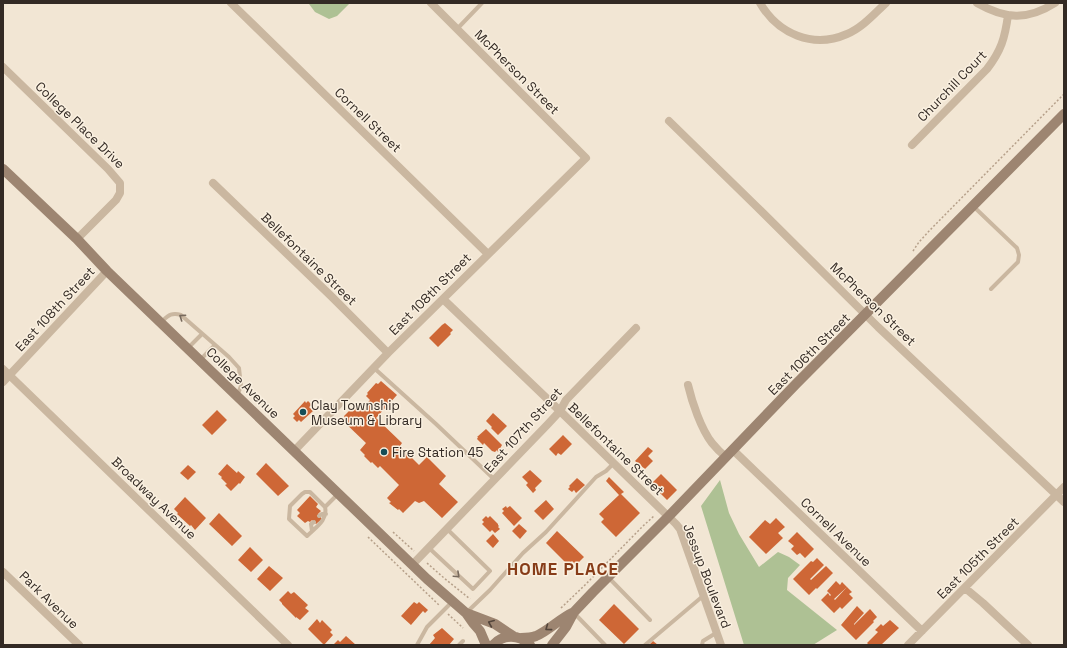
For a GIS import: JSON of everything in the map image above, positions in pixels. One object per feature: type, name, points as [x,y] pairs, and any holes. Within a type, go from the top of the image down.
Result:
[{"type":"street","name":"Cornell Street","points":[[231,3],[488,254]]},
{"type":"street","name":"McPherson Street","points":[[431,3],[586,158]]},
{"type":"street","points":[[760,3],[772,20],[782,28],[792,34],[804,38],[821,40],[834,39],[848,34],[862,25],[886,3]]},
{"type":"street","points":[[977,3],[999,14],[1018,16],[1041,11],[1055,3]]},
{"type":"street","name":"Churchill Court","points":[[912,145],[987,69],[1000,49],[1008,15]]},
{"type":"street","name":"College Place Drive","points":[[3,67],[108,169],[120,183],[120,193],[116,200],[77,239]]},
{"type":"street","name":"East 106th Street","points":[[552,645],[566,627],[574,612],[665,513],[729,454],[796,384],[1064,114]]},
{"type":"street","name":"McPherson Street","points":[[669,121],[884,332],[1064,502]]},
{"type":"street","name":"East 108th Street","points":[[294,451],[388,353],[586,158]]},
{"type":"street","name":"College Avenue","points":[[3,169],[412,565],[466,613],[480,631],[486,645]]},
{"type":"street","name":"Bellefontaine Street","points":[[213,183],[388,353]]},
{"type":"street","name":"East 108th Street","points":[[3,382],[107,271]]},
{"type":"street","name":"Bellefontaine Street","points":[[443,299],[665,513]]},
{"type":"street","name":"East 107th Street","points":[[412,565],[495,480],[560,411],[566,400],[636,328]]},
{"type":"street","name":"Broadway Avenue","points":[[3,369],[288,645]]},
{"type":"street","points":[[688,385],[695,409],[706,433],[713,444],[729,454]]},
{"type":"street","name":"Cornell Avenue","points":[[729,454],[922,631]]},
{"type":"street","name":"East 105th Street","points":[[908,645],[1064,487]]},
{"type":"street","name":"Jessup Boulevard","points":[[665,513],[680,530],[721,645]]},
{"type":"street","name":"Park Avenue","points":[[3,572],[79,645]]},
{"type":"street","points":[[965,588],[1028,645]]},
{"type":"street","name":"East 106th Street","points":[[492,645],[502,638],[535,636],[574,612]]},
{"type":"street","name":"College Avenue","points":[[466,613],[495,624],[530,645]]},
{"type":"lane","points":[[457,29],[482,3]]},
{"type":"lane","points":[[974,206],[1017,248],[1019,255],[1018,262],[991,289]]},
{"type":"lane","points":[[161,322],[171,314],[176,313],[181,315],[235,363],[239,368],[241,386],[237,396]]},
{"type":"lane","points":[[188,348],[202,334]]},
{"type":"lane","points":[[200,360],[215,345]]},
{"type":"lane","points":[[374,368],[495,480]]},
{"type":"lane","points":[[466,613],[490,590],[523,553],[546,532],[596,477],[606,471],[614,463]]},
{"type":"lane","points":[[310,492],[325,506],[325,518],[307,536],[289,519],[290,506],[302,494],[310,492]]},
{"type":"lane","points":[[325,506],[338,493]]},
{"type":"lane","points":[[319,516],[326,514]]},
{"type":"lane","points":[[312,531],[312,524],[314,522]]},
{"type":"lane","points":[[428,548],[473,589],[490,571],[447,530]]},
{"type":"lane","points":[[607,577],[650,620]]},
{"type":"lane","points":[[645,645],[703,596]]},
{"type":"lane","points":[[416,645],[427,627],[452,601]]},
{"type":"lane","points":[[574,612],[605,645]]},
{"type":"lane","points":[[702,645],[703,641],[716,633]]},
{"type":"lane","points":[[459,645],[463,641]]},
{"type":"path","points":[[912,254],[919,242],[930,230],[1064,94]]},
{"type":"path","points":[[560,609],[643,526],[665,513]]},
{"type":"path","points":[[389,528],[444,578],[476,604]]},
{"type":"path","points":[[364,533],[412,581],[464,628]]},
{"type":"green space","points":[[309,3],[350,3],[337,16],[329,19],[315,12]]},
{"type":"green space","points":[[720,480],[729,513],[739,534],[759,567],[778,552],[789,557],[800,565],[788,578],[787,590],[837,630],[813,645],[744,645],[701,506]]},
{"type":"building","points":[[445,323],[453,330],[438,347],[429,338]]},
{"type":"building","name":"Fire Station 45","points":[[381,381],[397,395],[376,418],[402,443],[400,446],[419,465],[427,457],[446,476],[439,484],[458,502],[442,518],[424,501],[419,503],[415,501],[403,513],[389,503],[391,502],[387,498],[399,485],[380,466],[378,468],[364,456],[365,455],[360,450],[366,443],[342,420],[353,407],[354,408],[358,404],[362,409],[370,400],[366,396],[368,394],[367,393],[376,383],[378,384]]},
{"type":"building","name":"Clay Township Museum & Library","points":[[305,401],[306,403],[308,401],[312,405],[309,407],[313,411],[301,422],[299,420],[297,422],[293,418],[295,416],[293,414]]},
{"type":"building","points":[[217,410],[227,420],[212,435],[202,425]]},
{"type":"building","points":[[493,413],[507,426],[498,435],[486,421]]},
{"type":"building","points":[[486,429],[502,445],[498,452],[497,450],[495,452],[492,451],[484,443],[483,445],[477,439],[477,437]]},
{"type":"building","points":[[563,435],[572,444],[561,455],[558,453],[556,456],[549,449]]},
{"type":"building","points":[[648,447],[653,451],[648,456],[653,461],[645,469],[635,461]]},
{"type":"building","points":[[266,463],[289,486],[278,496],[256,474]]},
{"type":"building","points":[[227,464],[237,473],[238,471],[245,477],[240,484],[239,483],[231,491],[225,485],[227,484],[221,478],[222,477],[218,474]]},
{"type":"building","points":[[188,465],[196,472],[188,480],[180,473]]},
{"type":"building","points":[[530,470],[542,481],[535,488],[536,490],[533,493],[526,485],[528,483],[522,477]]},
{"type":"building","points":[[661,474],[677,490],[667,500],[651,484]]},
{"type":"building","points":[[609,477],[624,492],[621,494],[640,513],[616,537],[601,522],[604,519],[599,514],[619,495],[606,481]]},
{"type":"building","points":[[577,478],[585,485],[576,493],[574,490],[572,492],[568,489]]},
{"type":"building","points":[[310,496],[318,504],[316,507],[321,511],[318,514],[322,519],[316,524],[312,520],[305,523],[297,516],[300,513],[297,510]]},
{"type":"building","points":[[185,497],[206,518],[195,530],[177,514],[178,513],[174,509]]},
{"type":"building","points":[[546,500],[554,509],[543,520],[534,511]]},
{"type":"building","points":[[506,506],[507,508],[510,506],[522,518],[514,526],[502,513],[504,511],[502,509]]},
{"type":"building","points":[[219,513],[242,536],[232,546],[209,524]]},
{"type":"building","points":[[486,516],[488,518],[490,516],[498,524],[500,529],[495,533],[492,530],[490,532],[482,524],[484,522],[482,520]]},
{"type":"building","points":[[776,518],[785,527],[778,533],[783,538],[766,554],[749,537],[765,520],[770,524]]},
{"type":"building","points":[[519,524],[527,531],[520,539],[512,531]]},
{"type":"building","points":[[557,531],[584,557],[576,565],[572,561],[568,565],[546,543]]},
{"type":"building","points":[[797,532],[814,549],[805,558],[800,553],[797,555],[791,549],[794,546],[788,541]]},
{"type":"building","points":[[493,534],[499,541],[493,548],[486,541]]},
{"type":"building","points":[[250,547],[263,560],[251,572],[238,560]]},
{"type":"building","points":[[817,558],[824,565],[810,579],[811,580],[826,566],[833,573],[809,595],[793,579],[811,561],[813,562]]},
{"type":"building","points":[[269,566],[283,578],[270,591],[257,579]]},
{"type":"building","points":[[836,581],[840,585],[842,582],[847,587],[852,592],[849,594],[853,598],[842,609],[840,607],[834,613],[821,600],[828,593],[830,596],[831,595],[827,591]],"holes":[[[847,587],[835,600],[834,599]]]},
{"type":"building","points":[[288,591],[291,594],[294,592],[308,605],[305,608],[309,611],[300,620],[296,618],[279,600]]},
{"type":"building","points":[[414,602],[417,604],[419,602],[428,610],[425,613],[423,611],[411,625],[401,616]]},
{"type":"building","points":[[614,604],[639,629],[624,644],[599,620]]},
{"type":"building","points":[[857,606],[864,613],[854,625],[870,609],[877,617],[856,640],[841,625]]},
{"type":"building","points":[[317,619],[320,623],[322,620],[332,630],[330,632],[333,635],[324,645],[308,629]]},
{"type":"building","points":[[890,620],[899,628],[881,645],[869,645],[867,643],[878,632],[875,630],[881,624],[883,626]]},
{"type":"building","points":[[442,628],[454,639],[449,645],[429,645],[435,638],[433,635]]},
{"type":"building","points":[[346,636],[356,645],[333,645],[338,640],[340,642]]},
{"type":"building","points":[[653,641],[658,645],[649,645]]},
{"type":"place","name":"Clay Township Museum & Library","points":[[303,412]]},
{"type":"place","name":"Fire Station 45","points":[[384,452]]},
{"type":"district","name":"HOME PLACE","points":[[563,569]]}]
